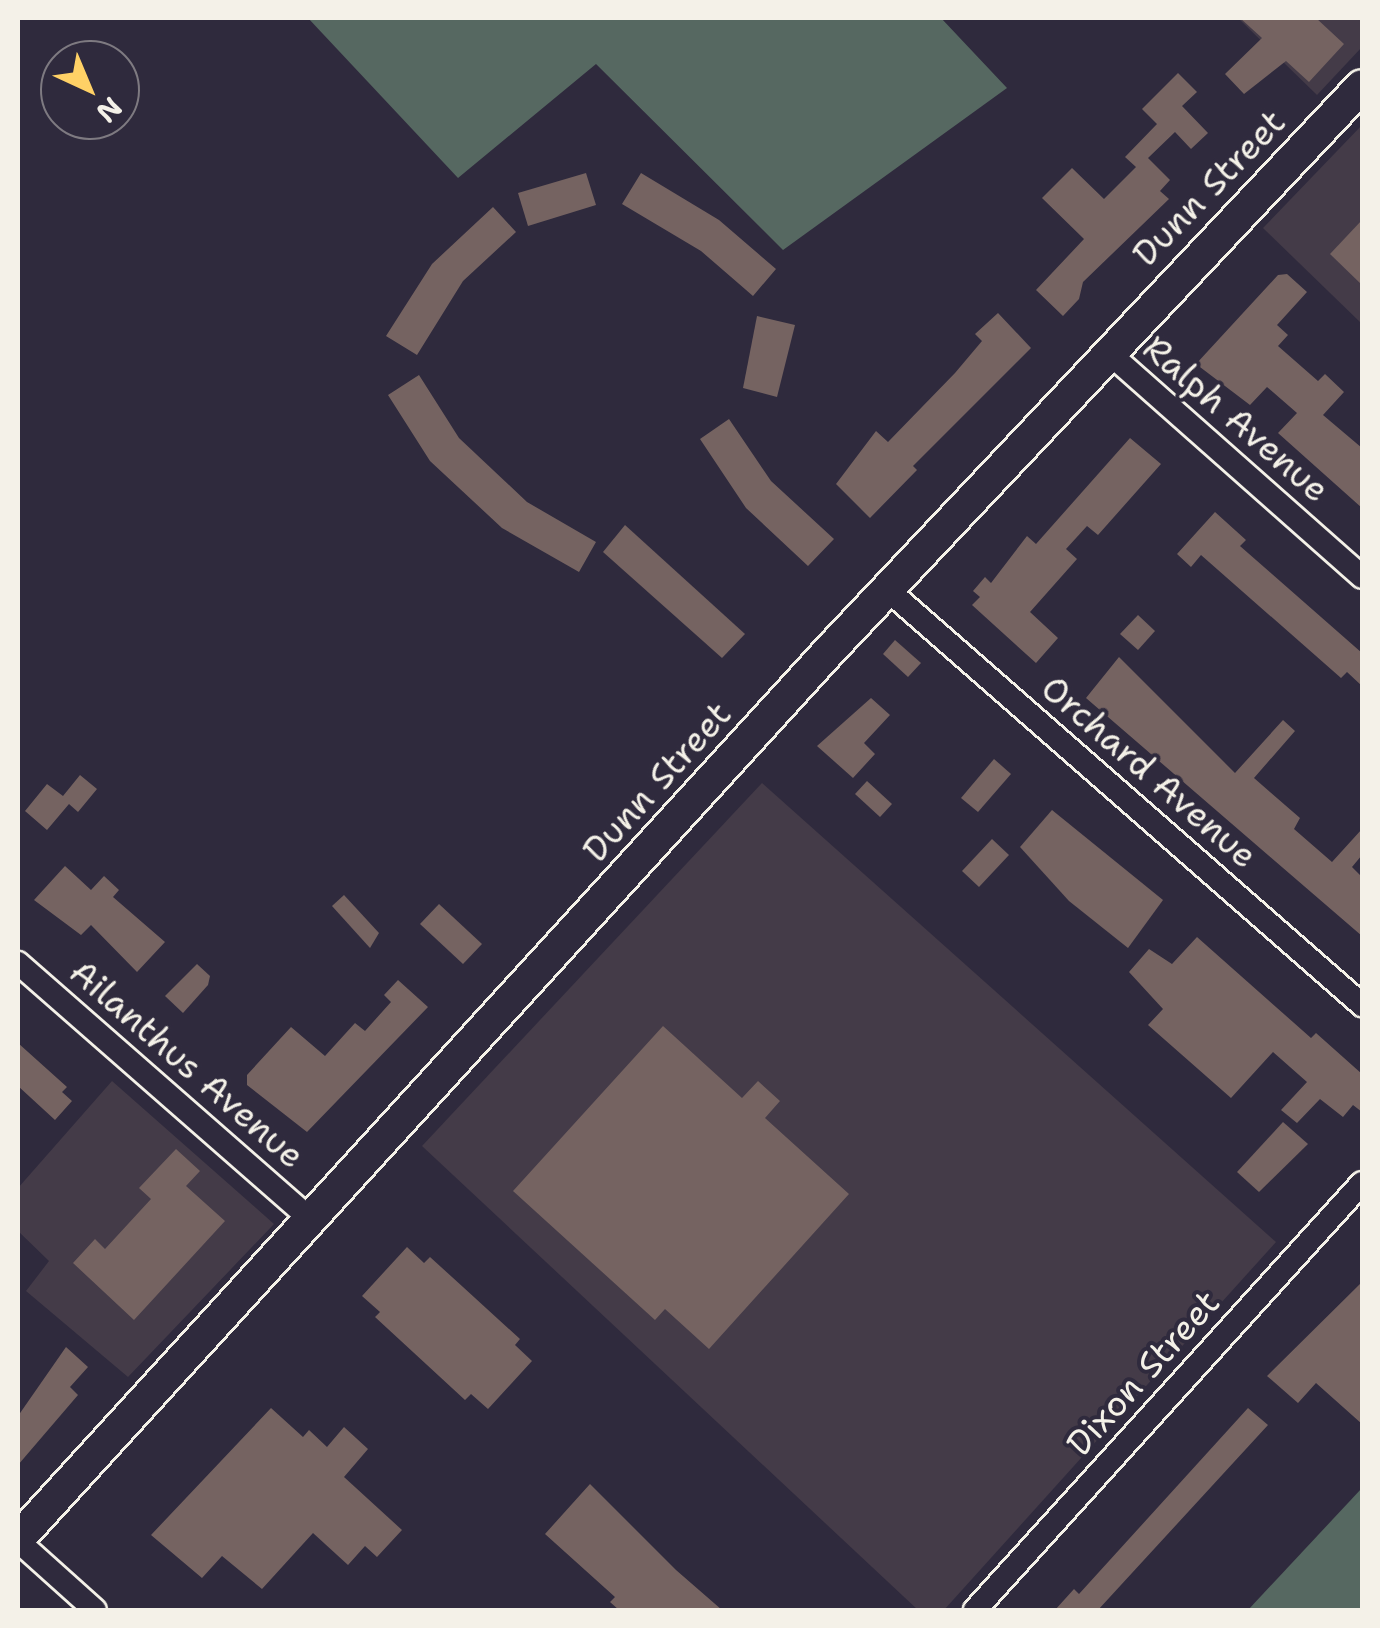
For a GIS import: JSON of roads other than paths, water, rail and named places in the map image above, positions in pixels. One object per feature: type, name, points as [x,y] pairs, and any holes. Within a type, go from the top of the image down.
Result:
[{"type":"street","name":"Dunn Street","points":[[18,1540],[309,1218],[1108,352],[1362,86]]},
{"type":"street","name":"Ralph Avenue","points":[[1108,352],[1362,577]]},
{"type":"street","name":"Orchard Avenue","points":[[888,591],[1362,1005]]},
{"type":"street","name":"Ailanthus Avenue","points":[[18,963],[309,1218]]},
{"type":"street","name":"Dixon Street","points":[[974,1610],[1362,1183]]},
{"type":"street","points":[[18,1540],[95,1610]]}]
